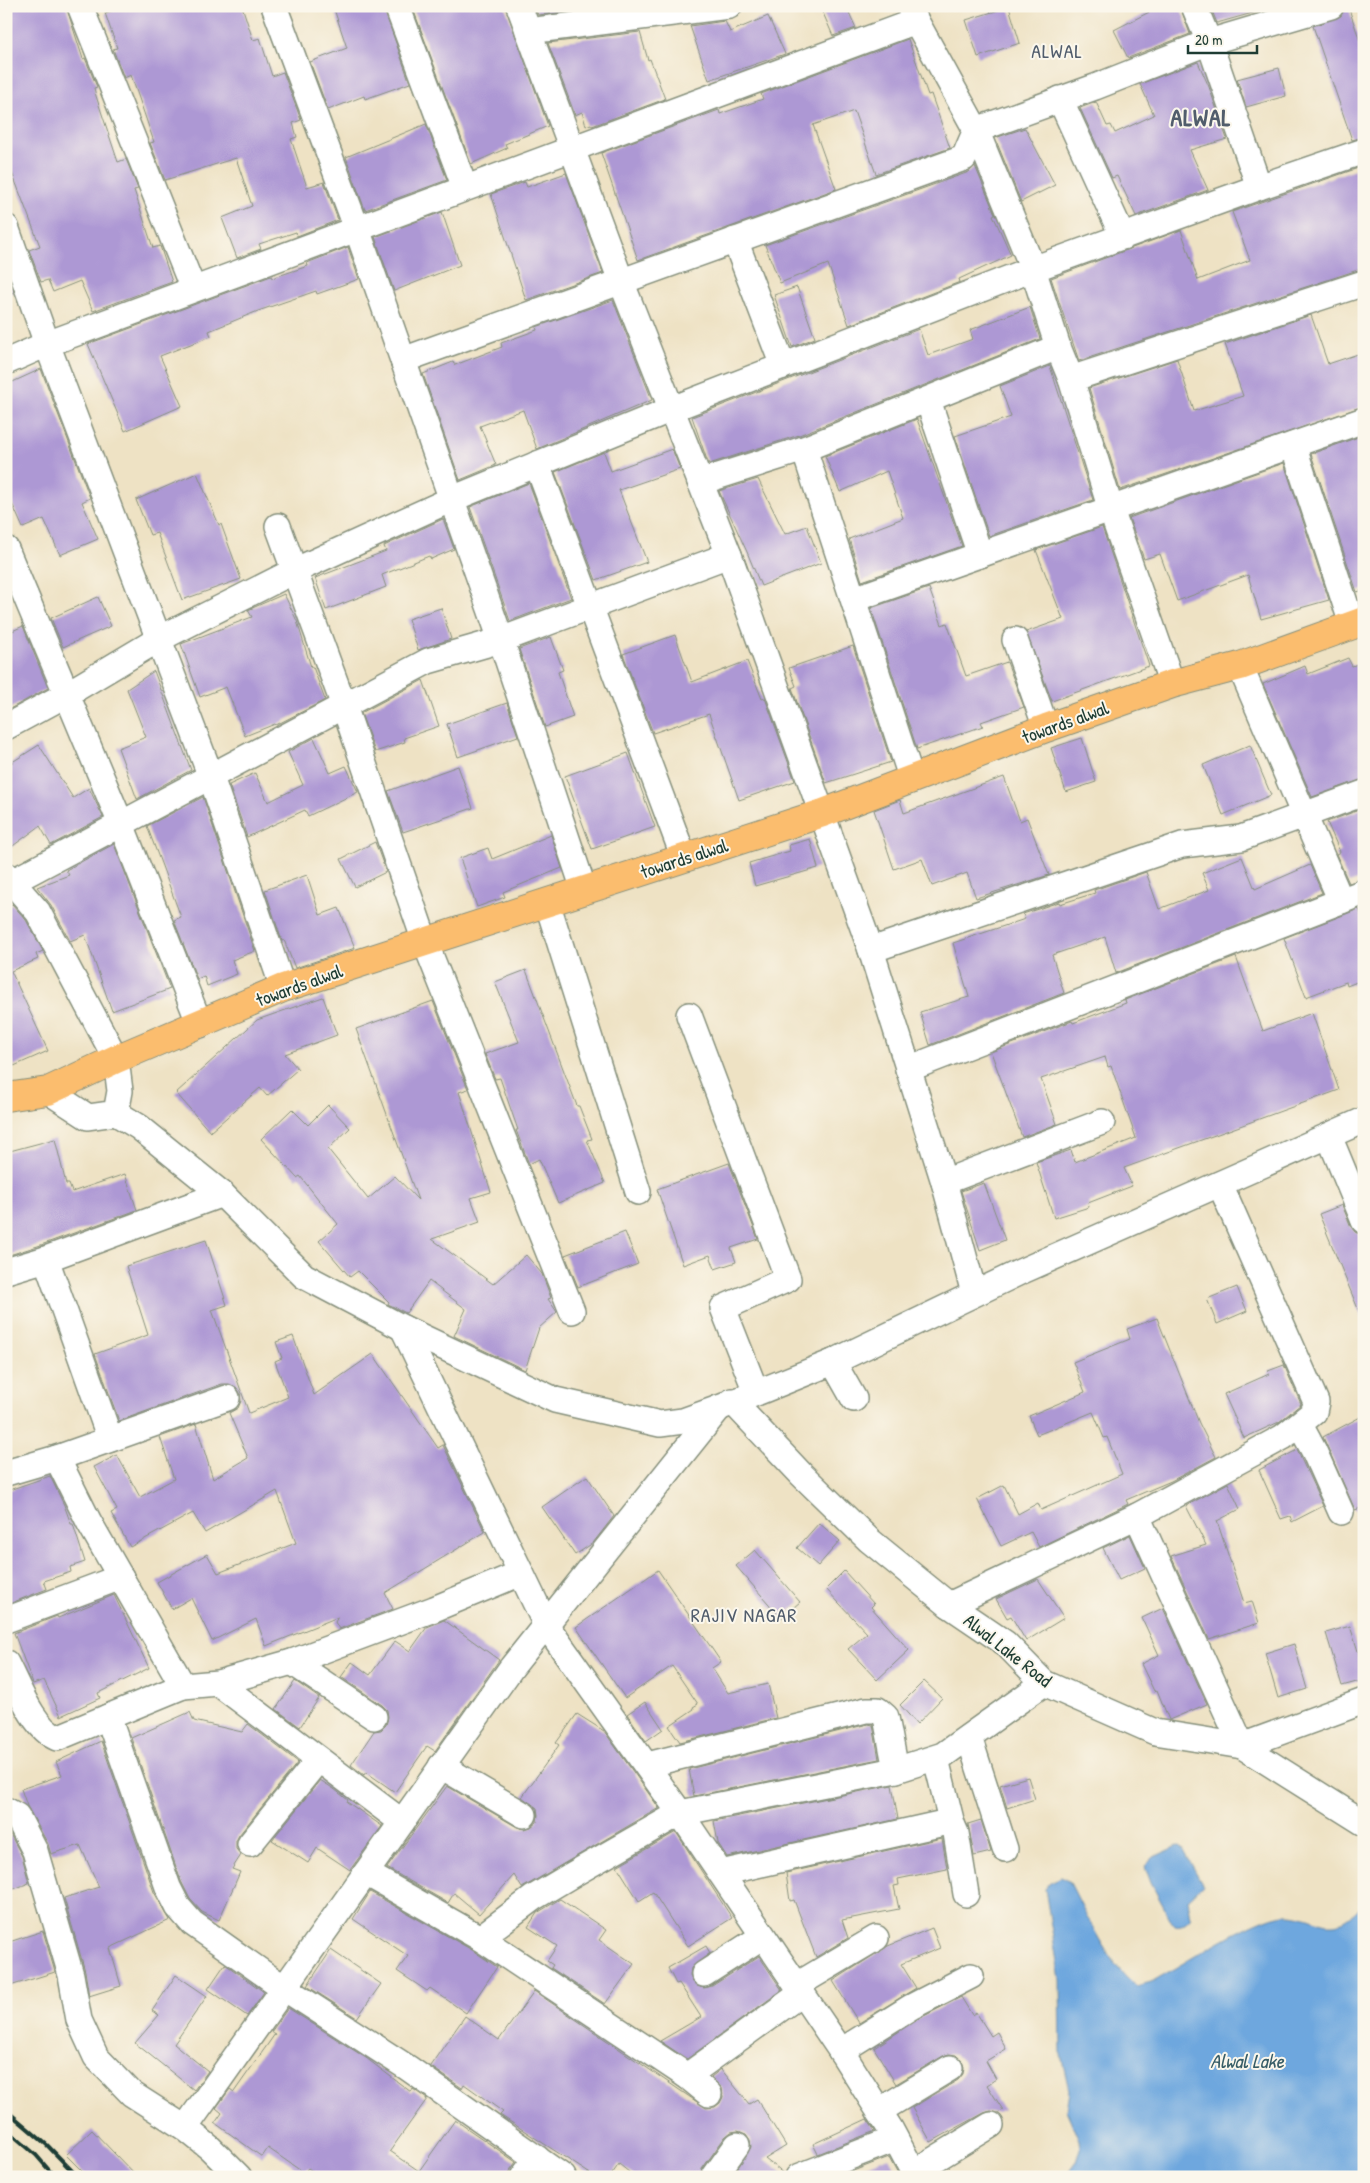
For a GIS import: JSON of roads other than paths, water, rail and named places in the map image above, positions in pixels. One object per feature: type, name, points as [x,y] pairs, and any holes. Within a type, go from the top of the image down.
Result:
[{"type":"main road","name":"towards alwal","points":[[6,1097],[48,1091],[116,1059],[200,1025],[283,988],[822,813],[1046,728],[1172,684],[1240,666],[1358,622]]},
{"type":"street","points":[[80,6],[193,289]]},
{"type":"street","points":[[274,6],[357,229],[502,640],[584,890]]},
{"type":"street","points":[[396,6],[465,188]]},
{"type":"street","points":[[519,6],[622,281],[728,555],[871,950],[944,1182],[974,1293]]},
{"type":"street","points":[[528,31],[694,8],[729,6]]},
{"type":"street","points":[[1194,6],[1209,42],[1258,187]]},
{"type":"street","points":[[403,360],[964,158],[976,130],[1209,42],[1332,6]]},
{"type":"street","points":[[6,362],[47,344],[193,289],[572,149],[913,13],[976,130],[1033,269],[1058,347],[1071,380],[1111,510],[1172,684]]},
{"type":"street","points":[[1060,99],[1123,236]]},
{"type":"street","points":[[6,727],[67,694],[159,638],[294,571],[452,499],[672,409],[1033,269],[1258,187],[1364,151]]},
{"type":"street","points":[[6,227],[47,344],[211,777],[283,988]]},
{"type":"street","points":[[736,240],[783,366]]},
{"type":"street","points":[[1071,380],[1364,283]]},
{"type":"street","points":[[700,482],[804,449],[1058,347]]},
{"type":"street","points":[[928,400],[980,555]]},
{"type":"street","points":[[854,599],[1364,420]]},
{"type":"street","points":[[1293,445],[1358,622]]},
{"type":"street","points":[[804,449],[912,780]]},
{"type":"street","points":[[537,464],[684,858]]},
{"type":"street","points":[[278,526],[344,706],[425,942],[572,1311]]},
{"type":"street","points":[[6,548],[121,824],[200,1025]]},
{"type":"street","points":[[116,1113],[120,1091],[116,1059],[38,912],[8,881],[211,777],[428,661],[502,640],[728,555]]},
{"type":"street","points":[[1015,640],[1046,728]]},
{"type":"street","points":[[1240,666],[1341,901]]},
{"type":"street","points":[[871,950],[1182,845],[1241,838],[1364,793]]},
{"type":"street","points":[[908,1069],[1364,892]]},
{"type":"street","points":[[547,902],[638,1192]]},
{"type":"street","points":[[689,1015],[788,1279],[723,1308],[756,1392]]},
{"type":"street","points":[[48,1091],[88,1117],[116,1113],[138,1126],[222,1194],[304,1276],[403,1328],[555,1400],[660,1424],[683,1421],[833,1362],[974,1293],[1364,1120]]},
{"type":"street","points":[[944,1182],[1102,1122]]},
{"type":"street","points":[[1329,1136],[1364,1221]]},
{"type":"street","points":[[949,1606],[1136,1516],[1283,1437],[1314,1412],[1316,1402],[1220,1184]]},
{"type":"street","points":[[6,1272],[222,1194]]},
{"type":"street","points":[[46,1259],[110,1438]]},
{"type":"street","points":[[403,1328],[546,1625],[647,1765],[841,2051],[879,2111],[915,2175],[991,2125]]},
{"type":"street","points":[[833,1362],[854,1399]]},
{"type":"street","points":[[6,1473],[57,1458],[227,1398]]},
{"type":"street","points":[[185,2128],[512,1666],[726,1405]]},
{"type":"street","name":"Alwal Lake Road","points":[[726,1405],[869,1540],[949,1606],[1005,1643],[1044,1682],[1155,1732],[1242,1746],[1364,1823]]},
{"type":"street","points":[[1300,1425],[1314,1451],[1341,1512]]},
{"type":"street","points":[[57,1458],[89,1522],[183,1686]]},
{"type":"street","points":[[1136,1516],[1242,1746],[1364,1700]]},
{"type":"street","points":[[6,1663],[25,1700],[47,1734],[57,1738],[183,1686],[218,1683],[292,1662],[434,1609],[521,1573]]},
{"type":"street","points":[[6,1620],[122,1577]]},
{"type":"street","points":[[292,1662],[374,1717]]},
{"type":"street","points":[[480,1938],[533,1898],[680,1813],[896,1770],[936,1758],[970,1736],[1044,1682]]},
{"type":"street","points":[[218,1683],[402,1822]]},
{"type":"street","points":[[647,1765],[878,1710],[886,1717],[896,1770]]},
{"type":"street","points":[[108,1718],[164,1878],[178,1907],[192,1923],[284,1988],[408,2068],[530,2168],[563,2177]]},
{"type":"street","points":[[970,1736],[1005,1849]]},
{"type":"street","points":[[936,1758],[952,1824],[956,1833],[966,1894]]},
{"type":"street","points":[[250,1844],[318,1760]]},
{"type":"street","points":[[441,1766],[524,1815]]},
{"type":"street","points":[[6,1810],[17,1816],[35,1851],[71,1975],[79,2020],[96,2057],[132,2094],[185,2128],[210,2148],[239,2177]]},
{"type":"street","points":[[721,1873],[944,1823],[952,1824]]},
{"type":"street","points":[[366,1873],[480,1938],[687,2076],[709,2094]]},
{"type":"street","points":[[704,1974],[763,1936]]},
{"type":"street","points":[[687,2076],[799,1989],[876,1938]]},
{"type":"street","points":[[841,2051],[911,2007],[970,1976]]},
{"type":"street","points":[[879,2111],[950,2068]]},
{"type":"street","points":[[798,2177],[895,2139]]},
{"type":"street","points":[[714,2177],[736,2145]]},
{"type":"water","points":[[1178,1846],[1183,1849],[1203,1885],[1188,1899],[1191,1918],[1184,1925],[1174,1926],[1151,1883],[1145,1866],[1154,1857]]},
{"type":"water","name":"Alwal Lake","points":[[1061,1877],[1069,1881],[1108,1954],[1127,1978],[1137,1986],[1151,1982],[1238,1932],[1272,1917],[1285,1914],[1297,1915],[1334,1924],[1352,1915],[1364,1902],[1364,2177],[1065,2177],[1076,2162],[1080,2149],[1079,2140],[1066,2110],[1069,2090],[1061,2055],[1060,1980],[1045,1889],[1051,1882]]},
{"type":"railway","points":[[6,2110],[47,2145],[78,2177]]},
{"type":"railway","points":[[6,2129],[36,2155],[55,2177]]},
{"type":"district","name":"ALWAL","points":[[1057,51]]},
{"type":"district","name":"ALWAL","points":[[1201,118]]},
{"type":"district","name":"RAJIV NAGAR","points":[[744,1615]]}]
